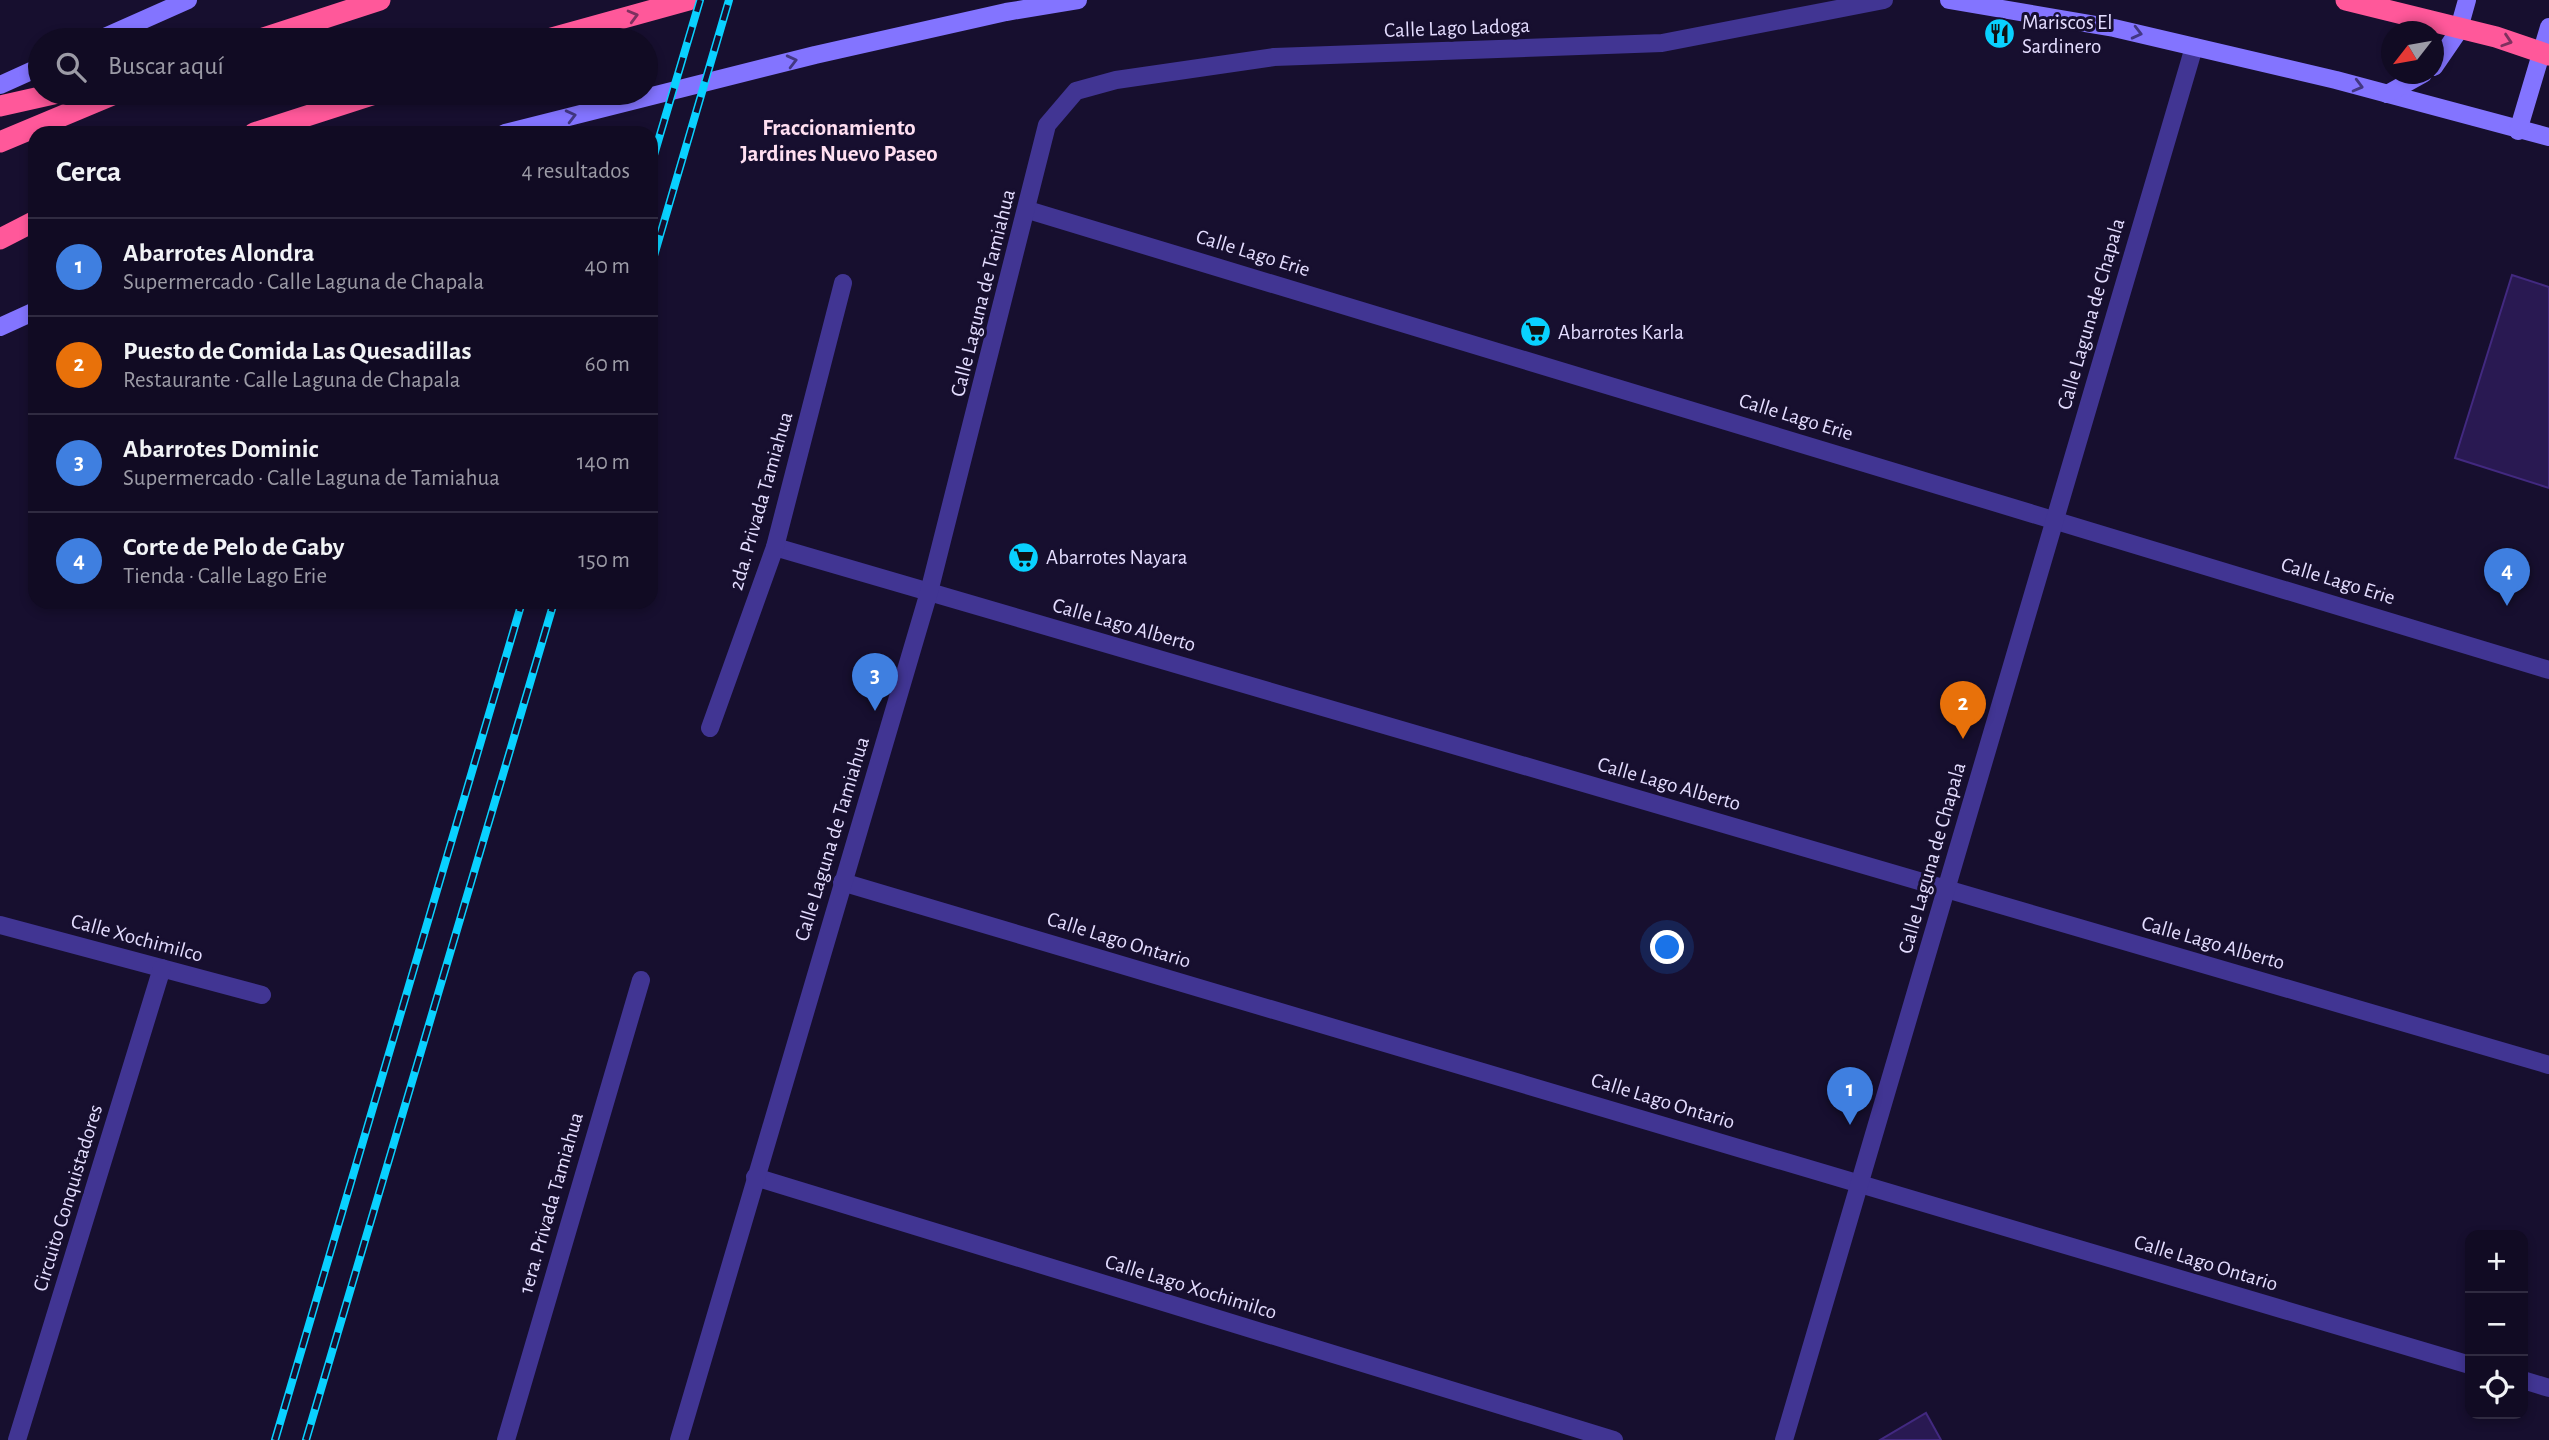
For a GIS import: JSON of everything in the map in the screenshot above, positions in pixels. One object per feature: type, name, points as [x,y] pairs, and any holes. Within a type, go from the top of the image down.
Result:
[{"type":"highway","points":[[294,28],[380,0]]},
{"type":"highway","points":[[588,28],[690,0]]},
{"type":"highway","points":[[2347,0],[2496,37],[2549,55]]},
{"type":"highway","points":[[0,106],[28,100]]},
{"type":"highway","points":[[38,126],[88,105]]},
{"type":"highway","points":[[276,126],[341,105]]},
{"type":"highway","points":[[0,142],[28,130]]},
{"type":"highway","points":[[0,239],[28,225]]},
{"type":"main road","points":[[125,28],[188,0]]},
{"type":"main road","points":[[658,95],[815,55],[1006,12],[1078,0]]},
{"type":"main road","points":[[1949,0],[2114,27],[2549,137]]},
{"type":"main road","points":[[2444,52],[2458,32],[2467,0]]},
{"type":"main road","points":[[2518,131],[2549,27]]},
{"type":"main road","points":[[0,85],[28,72]]},
{"type":"main road","points":[[2387,94],[2405,84]]},
{"type":"main road","points":[[533,126],[616,105]]},
{"type":"main road","points":[[0,327],[28,314]]},
{"type":"street","name":"Calle Lago Ladoga","points":[[1048,125],[1076,91],[1116,80],[1273,57],[1662,43],[1884,0]]},
{"type":"street","name":"Calle Laguna de Chapala","points":[[1784,1440],[2194,47]]},
{"type":"street","name":"Calle Laguna de Tamiahua","points":[[679,1440],[929,592],[1048,125]]},
{"type":"street","name":"Calle Lago Erie","points":[[1028,210],[2055,518],[2549,670]]},
{"type":"street","name":"2da. Privada Tamiahua","points":[[710,728],[775,547],[843,283]]},
{"type":"street","name":"Calle Lago Alberto","points":[[775,547],[2549,1065]]},
{"type":"street","name":"Calle Lago Ontario","points":[[842,882],[2465,1364]]},
{"type":"street","name":"Calle Xochimilco","points":[[0,925],[262,995]]},
{"type":"street","name":"Circuito Conquistadores","points":[[17,1440],[162,968]]},
{"type":"street","name":"1era. Privada Tamiahua","points":[[506,1440],[641,980]]},
{"type":"street","name":"Calle Lago Xochimilco","points":[[755,1177],[1614,1440]]},
{"type":"street","points":[[2528,1382],[2549,1388]]},
{"type":"building","points":[[2512,275],[2549,287],[2549,488],[2455,458]]},
{"type":"building","points":[[1926,1413],[1941,1440],[1880,1440]]},
{"type":"railway","points":[[658,141],[700,0]]},
{"type":"railway","points":[[658,242],[729,0]]},
{"type":"railway","points":[[275,1440],[520,609]]},
{"type":"railway","points":[[306,1440],[552,609]]},
{"type":"place","name":"Mariscos El Sardinero","points":[[1999,34]]},
{"type":"place","name":"Abarrotes Karla","points":[[1535,332]]},
{"type":"place","name":"Abarrotes Nayara","points":[[1023,557]]},
{"type":"place","name":"Corte de Pelo de Gaby","points":[[2507,606]]},
{"type":"place","name":"Abarrotes Dominic","points":[[875,711]]},
{"type":"place","name":"Puesto de Comida Las Quesadillas","points":[[1963,739]]},
{"type":"place","name":"Abarrotes Alondra","points":[[1850,1125]]},
{"type":"district","name":"Fraccionamiento Jardines Nuevo Paseo","points":[[839,141]]}]
